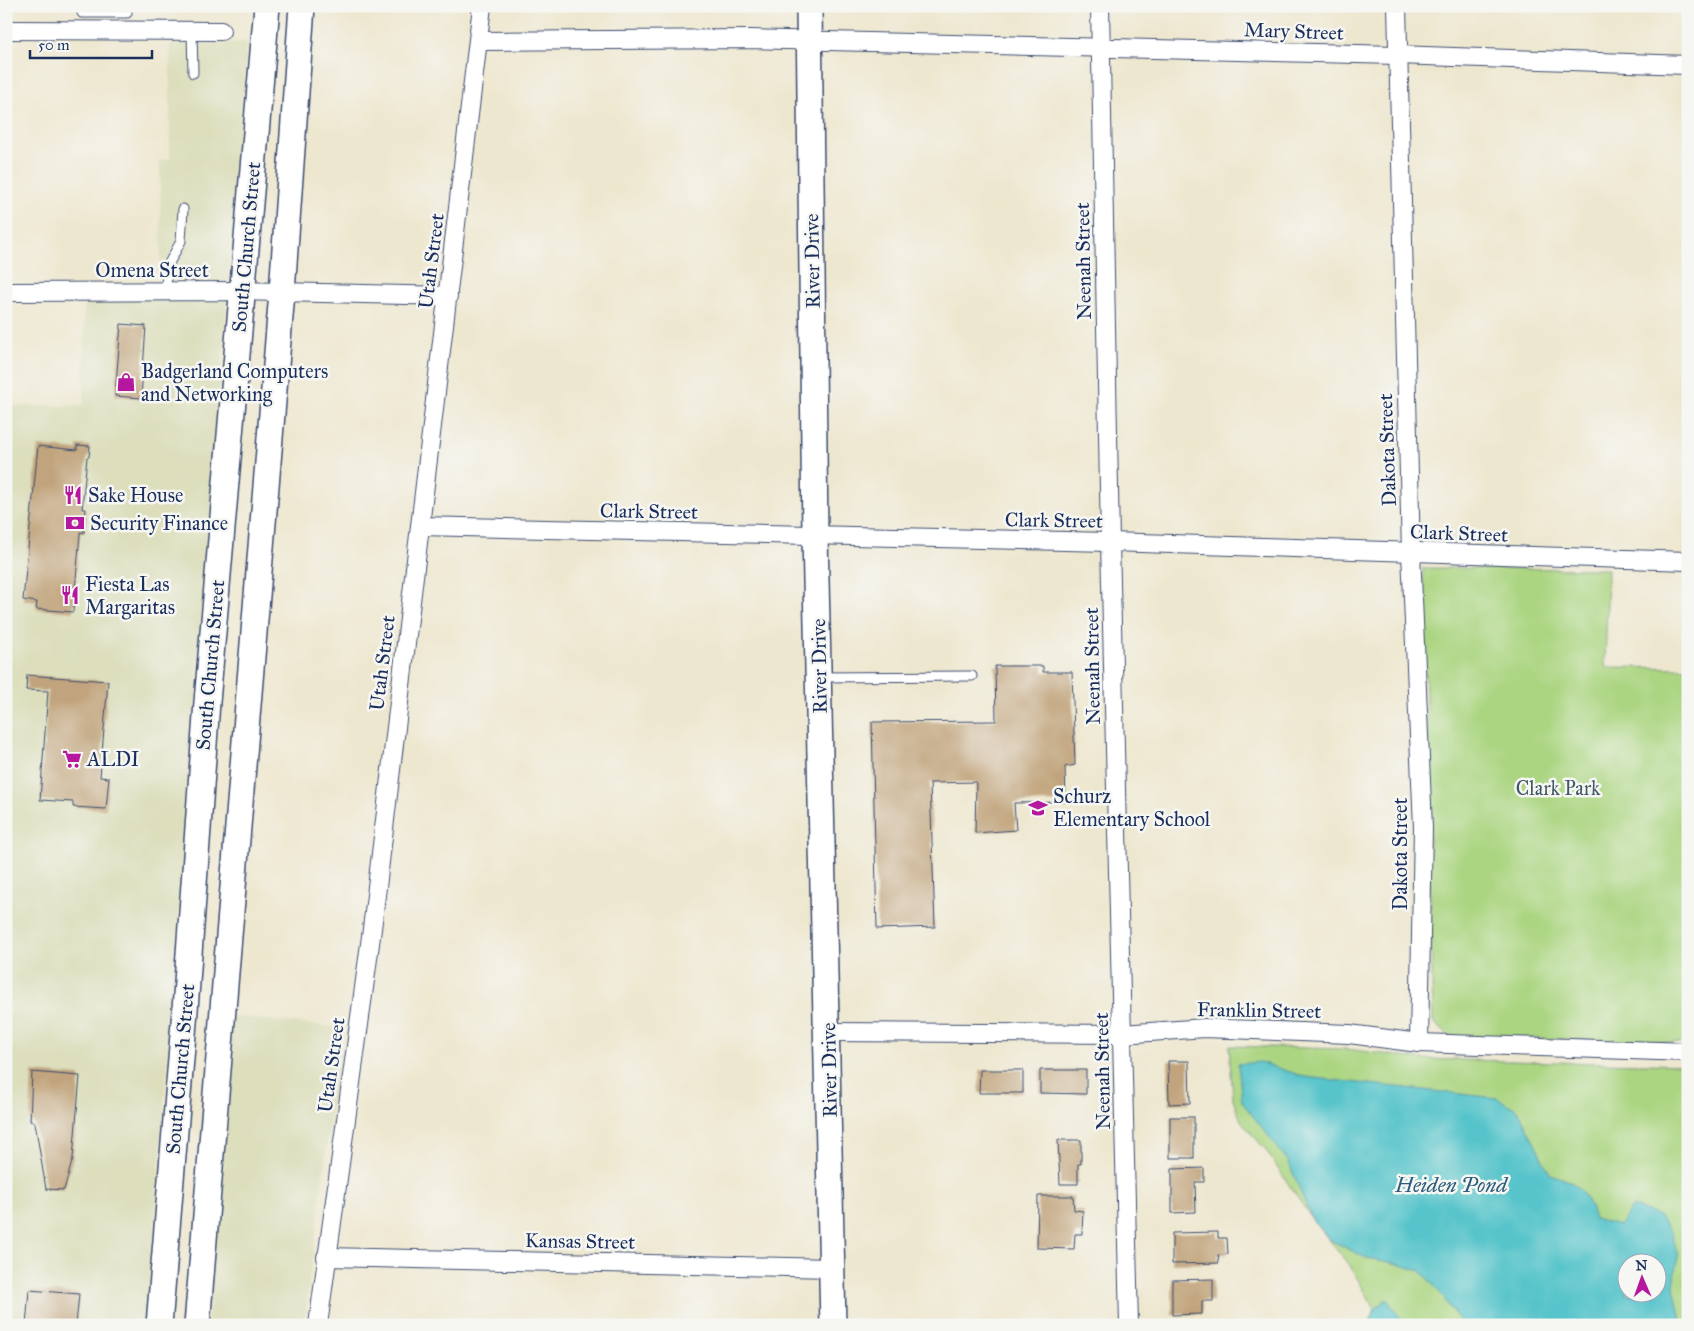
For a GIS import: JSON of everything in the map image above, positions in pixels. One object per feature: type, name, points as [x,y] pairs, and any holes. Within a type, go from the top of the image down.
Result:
[{"type":"main road","name":"South Church Street","points":[[159,1325],[185,1010],[206,702],[267,6]]},
{"type":"main road","name":"South Church Street","points":[[197,1325],[282,292],[302,6]]},
{"type":"main road","name":"River Drive","points":[[809,6],[815,536],[828,1032],[833,1325]]},
{"type":"street","name":"Utah Street","points":[[318,1325],[373,919],[482,6]]},
{"type":"street","name":"Neenah Street","points":[[1100,6],[1110,542],[1129,1325]]},
{"type":"street","name":"Dakota Street","points":[[1397,6],[1411,553],[1423,827],[1419,1042]]},
{"type":"street","points":[[6,30],[82,16],[128,31],[220,31]]},
{"type":"street","name":"Mary Street","points":[[478,41],[750,39],[810,42],[1100,46],[1688,65]]},
{"type":"street","name":"Omena Street","points":[[6,292],[242,291],[448,296]]},
{"type":"street","name":"Clark Street","points":[[420,526],[1110,542],[1688,561]]},
{"type":"street","name":"Franklin Street","points":[[828,1032],[1122,1034],[1204,1028],[1349,1034],[1419,1042],[1688,1052]]},
{"type":"street","name":"Kansas Street","points":[[326,1257],[832,1268]]},
{"type":"lane","points":[[82,16],[127,9],[128,31]]},
{"type":"lane","points":[[192,31],[193,73]]},
{"type":"lane","points":[[166,291],[167,267],[181,241],[183,209]]},
{"type":"lane","points":[[819,677],[972,676]]},
{"type":"shaded area","points":[[247,42],[147,1325],[6,1325],[6,406],[84,405],[84,298],[161,299],[160,160],[170,159],[170,44]]},
{"type":"shaded area","points":[[231,1016],[342,1028],[304,1325],[207,1325]]},
{"type":"green space","name":"Clark Park","points":[[1423,568],[1608,569],[1605,667],[1688,668],[1688,1043],[1449,1036],[1433,1022]]},
{"type":"green space","name":"Heiden Pond","points":[[1229,1046],[1347,1049],[1420,1059],[1688,1065],[1688,1325],[1369,1325],[1375,1309],[1349,1264],[1312,1219],[1265,1149],[1241,1121],[1233,1099]]},
{"type":"water","name":"Heiden Pond","points":[[1260,1062],[1305,1077],[1497,1098],[1518,1110],[1550,1174],[1568,1181],[1580,1189],[1584,1194],[1594,1219],[1619,1226],[1633,1207],[1659,1216],[1672,1233],[1678,1256],[1674,1287],[1682,1325],[1462,1325],[1441,1294],[1421,1271],[1390,1262],[1366,1258],[1330,1240],[1312,1219],[1288,1161],[1242,1102],[1238,1064]]},
{"type":"water","points":[[1387,1299],[1405,1325],[1369,1325],[1375,1309]]},
{"type":"building","points":[[121,324],[146,326],[141,398],[115,396]]},
{"type":"building","points":[[77,445],[90,446],[89,457],[87,457],[82,509],[86,509],[84,533],[80,532],[73,612],[36,609],[37,602],[23,600],[38,446],[77,450]]},
{"type":"building","points":[[995,666],[1043,666],[1043,672],[1072,672],[1075,765],[1065,767],[1066,802],[1014,803],[1016,830],[975,833],[976,782],[930,783],[935,927],[877,929],[872,722],[996,721]]},
{"type":"building","points":[[27,675],[108,681],[100,777],[109,778],[106,809],[73,807],[73,802],[40,800],[48,691],[26,690]]},
{"type":"building","points":[[1168,1061],[1189,1061],[1190,1103],[1169,1104]]},
{"type":"building","points":[[980,1070],[1023,1070],[1023,1093],[979,1093]]},
{"type":"building","points":[[1040,1070],[1086,1070],[1086,1094],[1040,1093]]},
{"type":"building","points":[[32,1072],[80,1076],[73,1158],[64,1190],[46,1189],[35,1123],[30,1121]]},
{"type":"building","points":[[1170,1117],[1194,1117],[1194,1158],[1170,1158]]},
{"type":"building","points":[[1058,1140],[1081,1140],[1081,1164],[1078,1164],[1078,1184],[1060,1184]]},
{"type":"building","points":[[1204,1168],[1204,1182],[1195,1182],[1196,1212],[1172,1213],[1172,1169]]},
{"type":"building","points":[[1038,1196],[1073,1196],[1074,1210],[1083,1211],[1082,1234],[1075,1234],[1074,1249],[1037,1248]]},
{"type":"building","points":[[1218,1232],[1218,1238],[1227,1238],[1228,1254],[1218,1255],[1219,1263],[1172,1264],[1172,1233]]},
{"type":"building","points":[[1213,1279],[1213,1301],[1202,1301],[1202,1314],[1172,1315],[1172,1280]]},
{"type":"building","points":[[29,1290],[79,1294],[76,1325],[26,1325]]},
{"type":"place","name":"Badgerland Computers and Networking","points":[[126,382]]},
{"type":"place","name":"Sake House","points":[[73,495]]},
{"type":"place","name":"Security Finance","points":[[75,523]]},
{"type":"place","name":"Fiesta Las Margaritas","points":[[70,595]]},
{"type":"place","name":"ALDI","points":[[72,759]]},
{"type":"place","name":"Schurz Elementary School","points":[[1038,808]]}]
